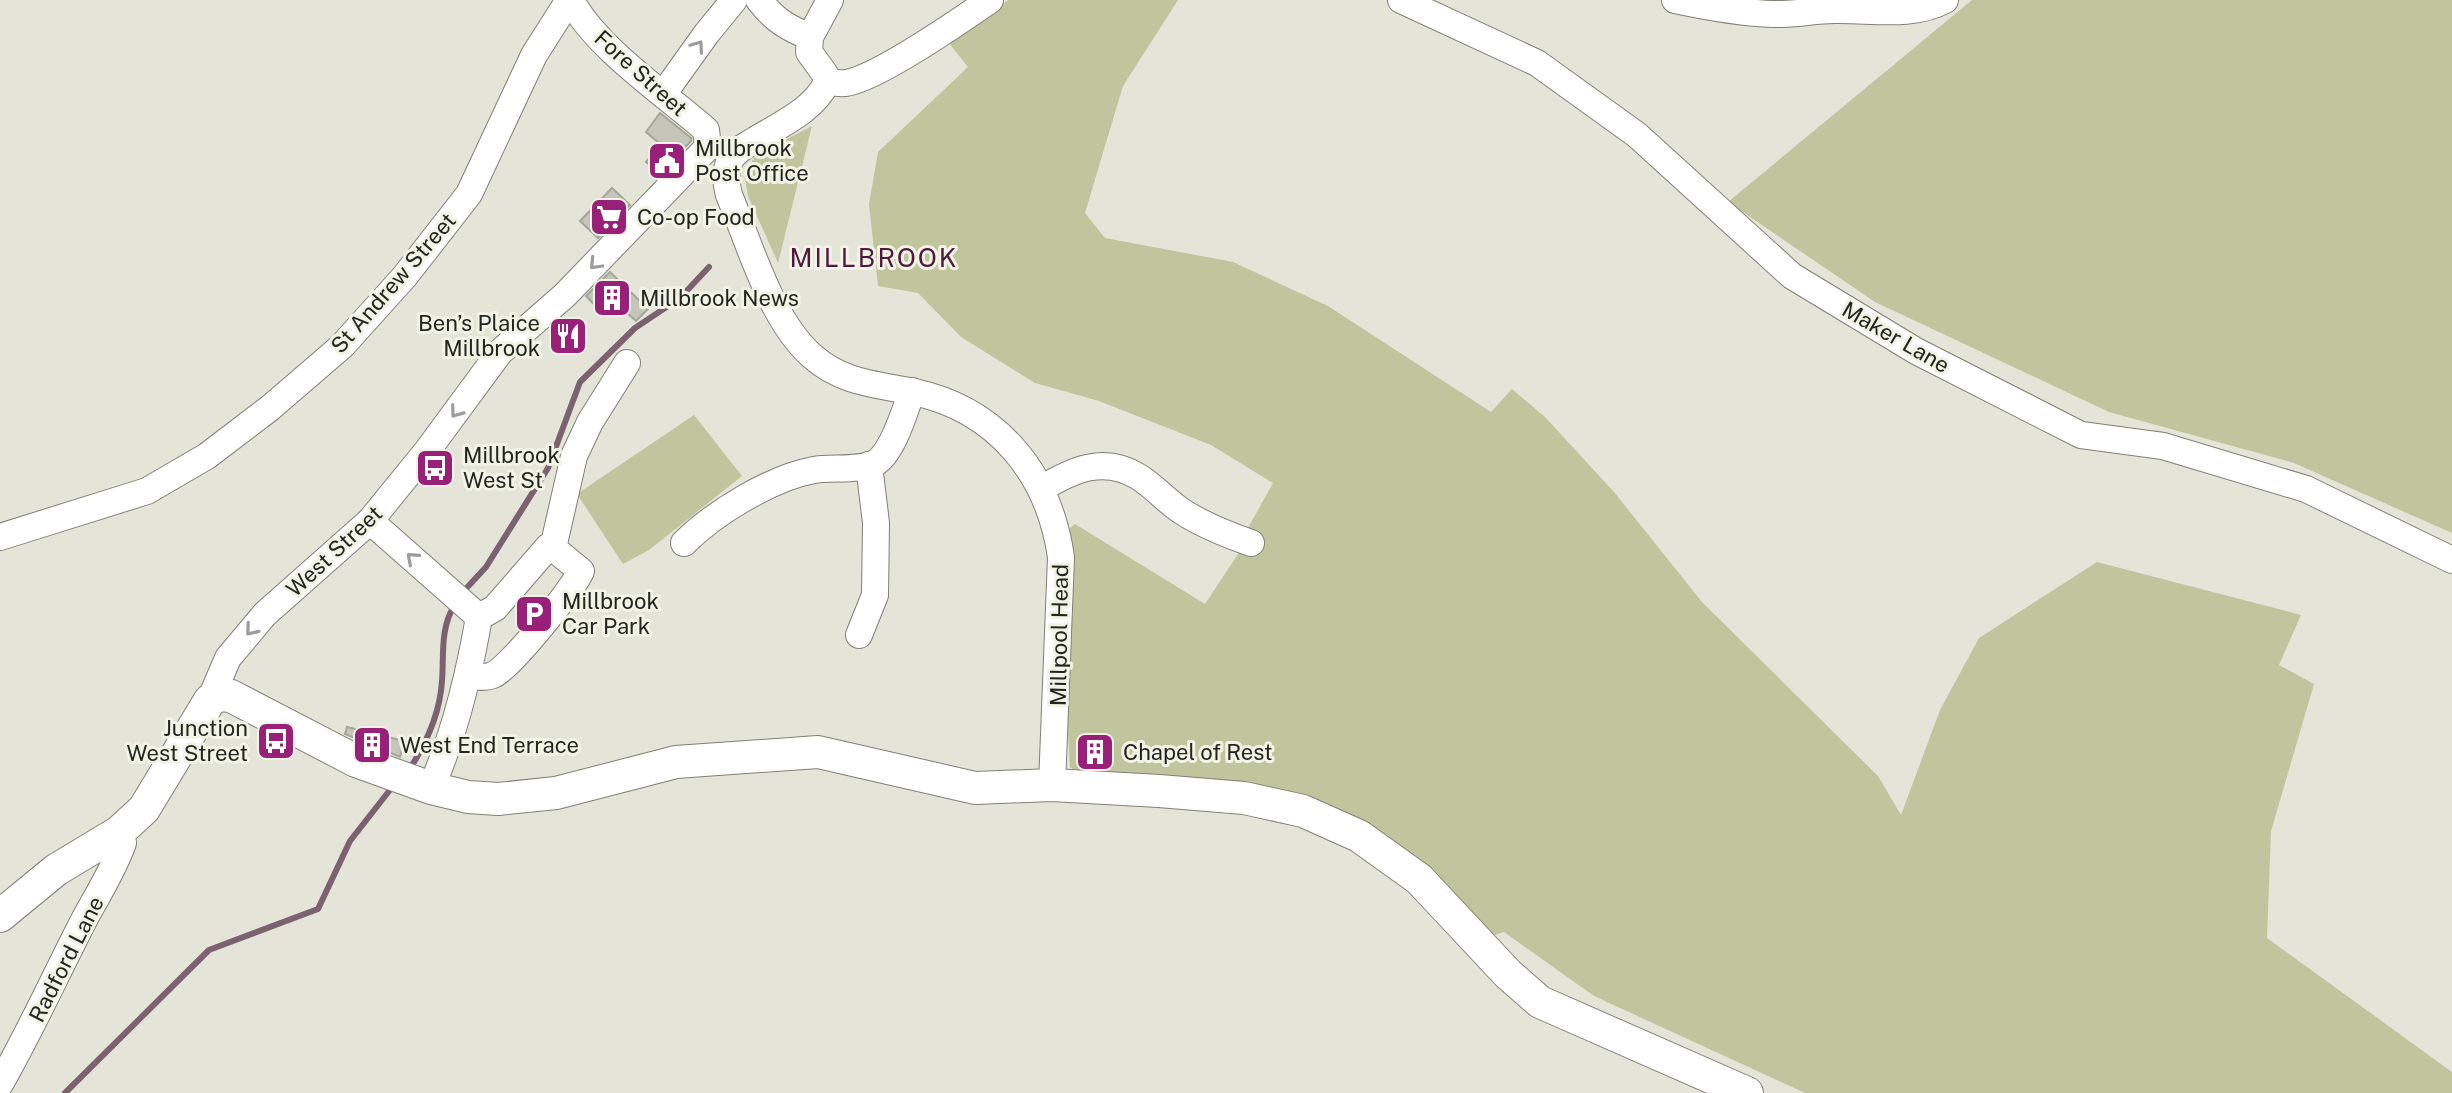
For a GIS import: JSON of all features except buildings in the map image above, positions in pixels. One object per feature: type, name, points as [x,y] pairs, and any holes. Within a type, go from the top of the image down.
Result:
[{"type":"main road","points":[[210,700],[220,695],[231,696],[356,761],[410,781],[468,797],[498,799],[556,793],[676,762],[818,752],[975,788],[1052,785],[1244,798],[1303,811],[1359,836],[1419,879],[1508,974],[1540,1002],[1747,1093]]},
{"type":"main road","name":"West Street","points":[[0,916],[56,870],[119,832],[144,809],[210,700]]},
{"type":"street","name":"Fore Street","points":[[570,0],[579,15],[636,73],[706,130],[719,153]]},
{"type":"street","name":"St Andrew Street","points":[[0,537],[147,491],[207,456],[270,408],[342,346],[405,276],[469,194],[534,55],[570,0]]},
{"type":"street","points":[[664,93],[734,0]]},
{"type":"street","points":[[759,0],[784,27],[810,37]]},
{"type":"street","points":[[830,0],[810,37],[809,52],[825,74],[827,82],[846,83],[863,78],[990,0]]},
{"type":"street","name":"Maker Lane","points":[[1401,0],[1537,63],[1637,135],[1792,276],[1916,351],[2081,435],[2163,446],[2306,489],[2452,560]]},
{"type":"street","points":[[1675,0],[1729,11],[1776,15],[1833,10],[1931,8],[1945,0]]},
{"type":"street","name":"West Street","points":[[210,700],[228,658],[265,614],[370,521],[427,451],[500,352],[719,153],[741,149],[784,122],[821,95],[827,82]]},
{"type":"street","name":"Millpool Head","points":[[719,153],[729,195],[775,306],[792,334],[812,356],[833,372],[861,383],[912,391],[965,409],[1011,444],[1041,489],[1057,526],[1061,557],[1052,785]]},
{"type":"street","points":[[553,548],[574,456],[590,422],[627,363]]},
{"type":"street","points":[[684,543],[717,514],[792,477],[810,471],[869,465],[880,459],[890,445],[912,391]]},
{"type":"street","points":[[859,635],[875,595],[876,523],[869,465]]},
{"type":"street","points":[[1041,489],[1081,468],[1099,465],[1120,467],[1140,478],[1183,512],[1229,536],[1251,543]]},
{"type":"street","points":[[370,521],[467,606],[495,608],[544,551],[553,548]]},
{"type":"street","points":[[469,676],[491,676],[503,669],[581,574],[579,566],[553,548]]},
{"type":"street","points":[[410,781],[445,755],[469,676],[467,606]]},
{"type":"street","name":"Radford Lane","points":[[0,1084],[115,865],[123,843],[119,832]]},
{"type":"green space","points":[[1008,0],[1178,0],[1123,86],[1085,213],[1105,238],[1233,262],[1328,306],[1491,412],[1512,389],[1545,417],[1614,492],[1702,602],[1878,776],[1901,815],[1940,710],[1979,638],[2097,562],[2301,615],[2279,665],[2314,684],[2271,831],[2267,938],[2452,1072],[2452,1093],[1805,1093],[1594,996],[1504,932],[1495,935],[1489,932],[1383,835],[1335,807],[1285,791],[1079,774],[1070,767],[1068,737],[1070,528],[1075,524],[1205,604],[1240,551],[1248,528],[1273,483],[1211,445],[1099,401],[1035,383],[961,337],[918,293],[878,286],[869,204],[878,152],[968,67],[948,42]]},
{"type":"green space","points":[[1972,0],[2452,0],[2452,533],[2294,463],[2109,412],[1875,302],[1728,202]]},
{"type":"green space","points":[[812,126],[778,263],[748,196],[744,173],[756,155]]},
{"type":"green space","points":[[694,415],[742,476],[649,550],[623,564],[577,494]]},
{"type":"waterway","points":[[462,593],[486,567],[548,468],[580,382],[635,328],[680,298],[709,267]]},
{"type":"waterway","points":[[409,770],[435,716],[442,681],[445,633],[454,606]]},
{"type":"waterway","points":[[65,1093],[209,950],[318,909],[350,841],[393,786]]},
{"type":"place","name":"Millbrook Post Office","points":[[667,161]]},
{"type":"place","name":"Co-op Food","points":[[609,217]]},
{"type":"place","name":"Millbrook News","points":[[612,298]]},
{"type":"place","name":"Ben’s Plaice Millbrook","points":[[568,336]]},
{"type":"place","name":"Millbrook West St","points":[[435,468]]},
{"type":"place","name":"Millbrook Car Park","points":[[534,614]]},
{"type":"place","name":"Junction West Street","points":[[276,741]]},
{"type":"place","name":"West End Terrace","points":[[372,745]]},
{"type":"place","name":"Chapel of Rest","points":[[1095,752]]},
{"type":"district","name":"MILLBROOK","points":[[874,257]]}]
